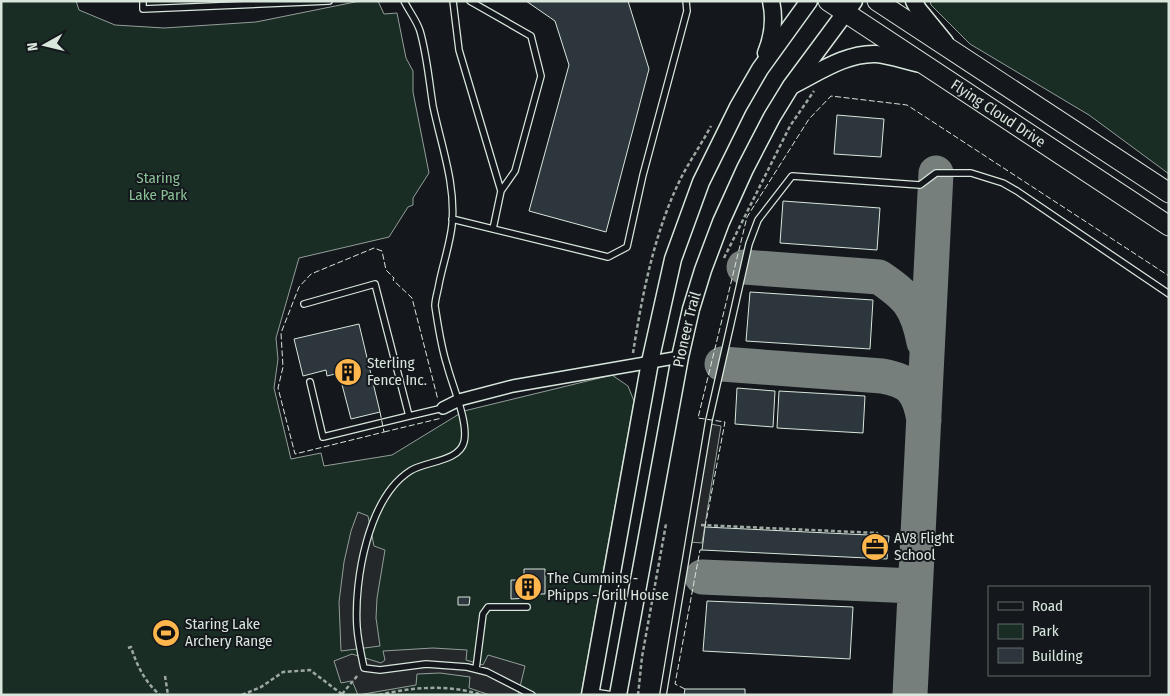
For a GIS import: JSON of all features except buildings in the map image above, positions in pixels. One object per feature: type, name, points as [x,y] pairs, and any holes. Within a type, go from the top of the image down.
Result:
[{"type":"main road","points":[[760,69],[773,36],[771,1]]},
{"type":"main road","name":"Pioneer Trail","points":[[591,693],[650,362],[673,259],[701,182],[734,115],[760,69],[809,1]]},
{"type":"main road","name":"Flying Cloud Drive","points":[[828,1],[850,7],[921,64],[1169,226]]},
{"type":"main road","name":"Flying Cloud Drive","points":[[877,1],[1169,194]]},
{"type":"main road","points":[[914,1],[949,48]]},
{"type":"main road","name":"Pioneer Trail","points":[[618,695],[680,357],[700,278],[721,222],[745,169],[772,117],[791,86],[850,7]]},
{"type":"main road","points":[[791,86],[834,64],[861,55],[876,54],[921,64]]},
{"type":"street","points":[[443,408],[459,400],[513,386],[680,357]]},
{"type":"lane","points":[[143,1],[143,9],[177,4],[330,1]]},
{"type":"lane","points":[[404,1],[420,30],[434,107],[451,181],[452,219],[435,304],[446,364],[459,400],[464,428],[464,442],[454,456],[422,464],[401,477],[385,498],[374,521],[364,551],[357,600],[357,626],[360,651],[364,668],[380,670],[426,664],[467,666],[487,672],[532,695]]},
{"type":"lane","points":[[452,1],[459,50],[501,191]]},
{"type":"lane","points":[[470,1],[531,36],[541,76],[516,171],[501,191],[494,229]]},
{"type":"lane","points":[[452,219],[608,257],[627,247],[643,175],[687,11],[686,1]]},
{"type":"lane","points":[[663,695],[709,420],[749,244],[758,220],[792,176],[920,185],[936,173],[971,173],[986,177],[1017,191],[1169,294]]},
{"type":"lane","points":[[304,304],[375,284],[409,416]]},
{"type":"lane","points":[[310,382],[323,437],[443,408]]},
{"type":"lane","points":[[476,669],[483,614],[488,607],[527,607]]},
{"type":"lane","points":[[591,693],[613,695]]},
{"type":"path","points":[[692,524],[877,533],[876,536]]},
{"type":"path","points":[[128,648],[131,647],[144,678],[160,695]]},
{"type":"path","points":[[242,695],[261,687],[283,672],[310,670],[342,694],[364,668]]},
{"type":"path","points":[[165,676],[168,695]]},
{"type":"path","points":[[379,695],[401,690],[427,688],[455,689],[482,695]]},
{"type":"green space","name":"Staring Lake Park","points":[[1,1],[76,1],[79,10],[115,25],[164,28],[256,22],[360,1],[378,1],[384,14],[397,13],[406,58],[413,71],[413,92],[429,173],[413,198],[413,205],[408,207],[389,237],[299,258],[276,338],[278,359],[274,388],[291,459],[321,453],[324,466],[392,455],[464,411],[612,375],[628,386],[634,401],[581,695],[1,695]]},
{"type":"green space","points":[[930,1],[1169,1],[1169,174],[1089,115],[970,44],[931,5]]},
{"type":"shaded area","points":[[710,424],[721,426],[702,543],[690,542]]},
{"type":"shaded area","points":[[358,512],[368,516],[374,546],[385,550],[377,598],[376,618],[380,646],[341,651],[339,602],[344,562],[351,531]]},
{"type":"shaded area","points":[[433,648],[467,650],[466,660],[483,665],[488,655],[525,666],[518,695],[490,695],[469,688],[470,677],[440,673],[417,674],[416,685],[358,695],[351,681],[341,683],[334,661],[352,654],[381,663],[385,660],[383,651]]},
{"type":"taxiway","points":[[910,695],[936,173]]},
{"type":"taxiway","points":[[744,267],[879,277],[905,297],[915,311],[924,342]]},
{"type":"taxiway","points":[[722,364],[892,378],[907,384],[912,389],[919,402],[924,420]]},
{"type":"taxiway","points":[[702,577],[915,586]]},
{"type":"fence","points":[[705,527],[725,422],[698,418],[747,217],[809,119],[831,96],[907,105],[1169,276]]},
{"type":"fence","points":[[380,412],[384,432],[295,454],[278,388],[283,367],[281,333],[299,287],[311,274],[374,248],[382,251],[386,270],[394,278],[393,280],[412,298],[438,400]]},
{"type":"fence","points":[[384,432],[442,418]]},
{"type":"fence","points":[[685,689],[675,684],[700,550],[702,550]]},
{"type":"place","name":"Sterling Fence Inc.","points":[[348,372]]},
{"type":"place","name":"AV8 Flight School","points":[[875,547]]},
{"type":"place","name":"The Cummins - Phipps - Grill House","points":[[528,587]]},
{"type":"place","name":"Staring Lake Archery Range","points":[[166,633]]}]
